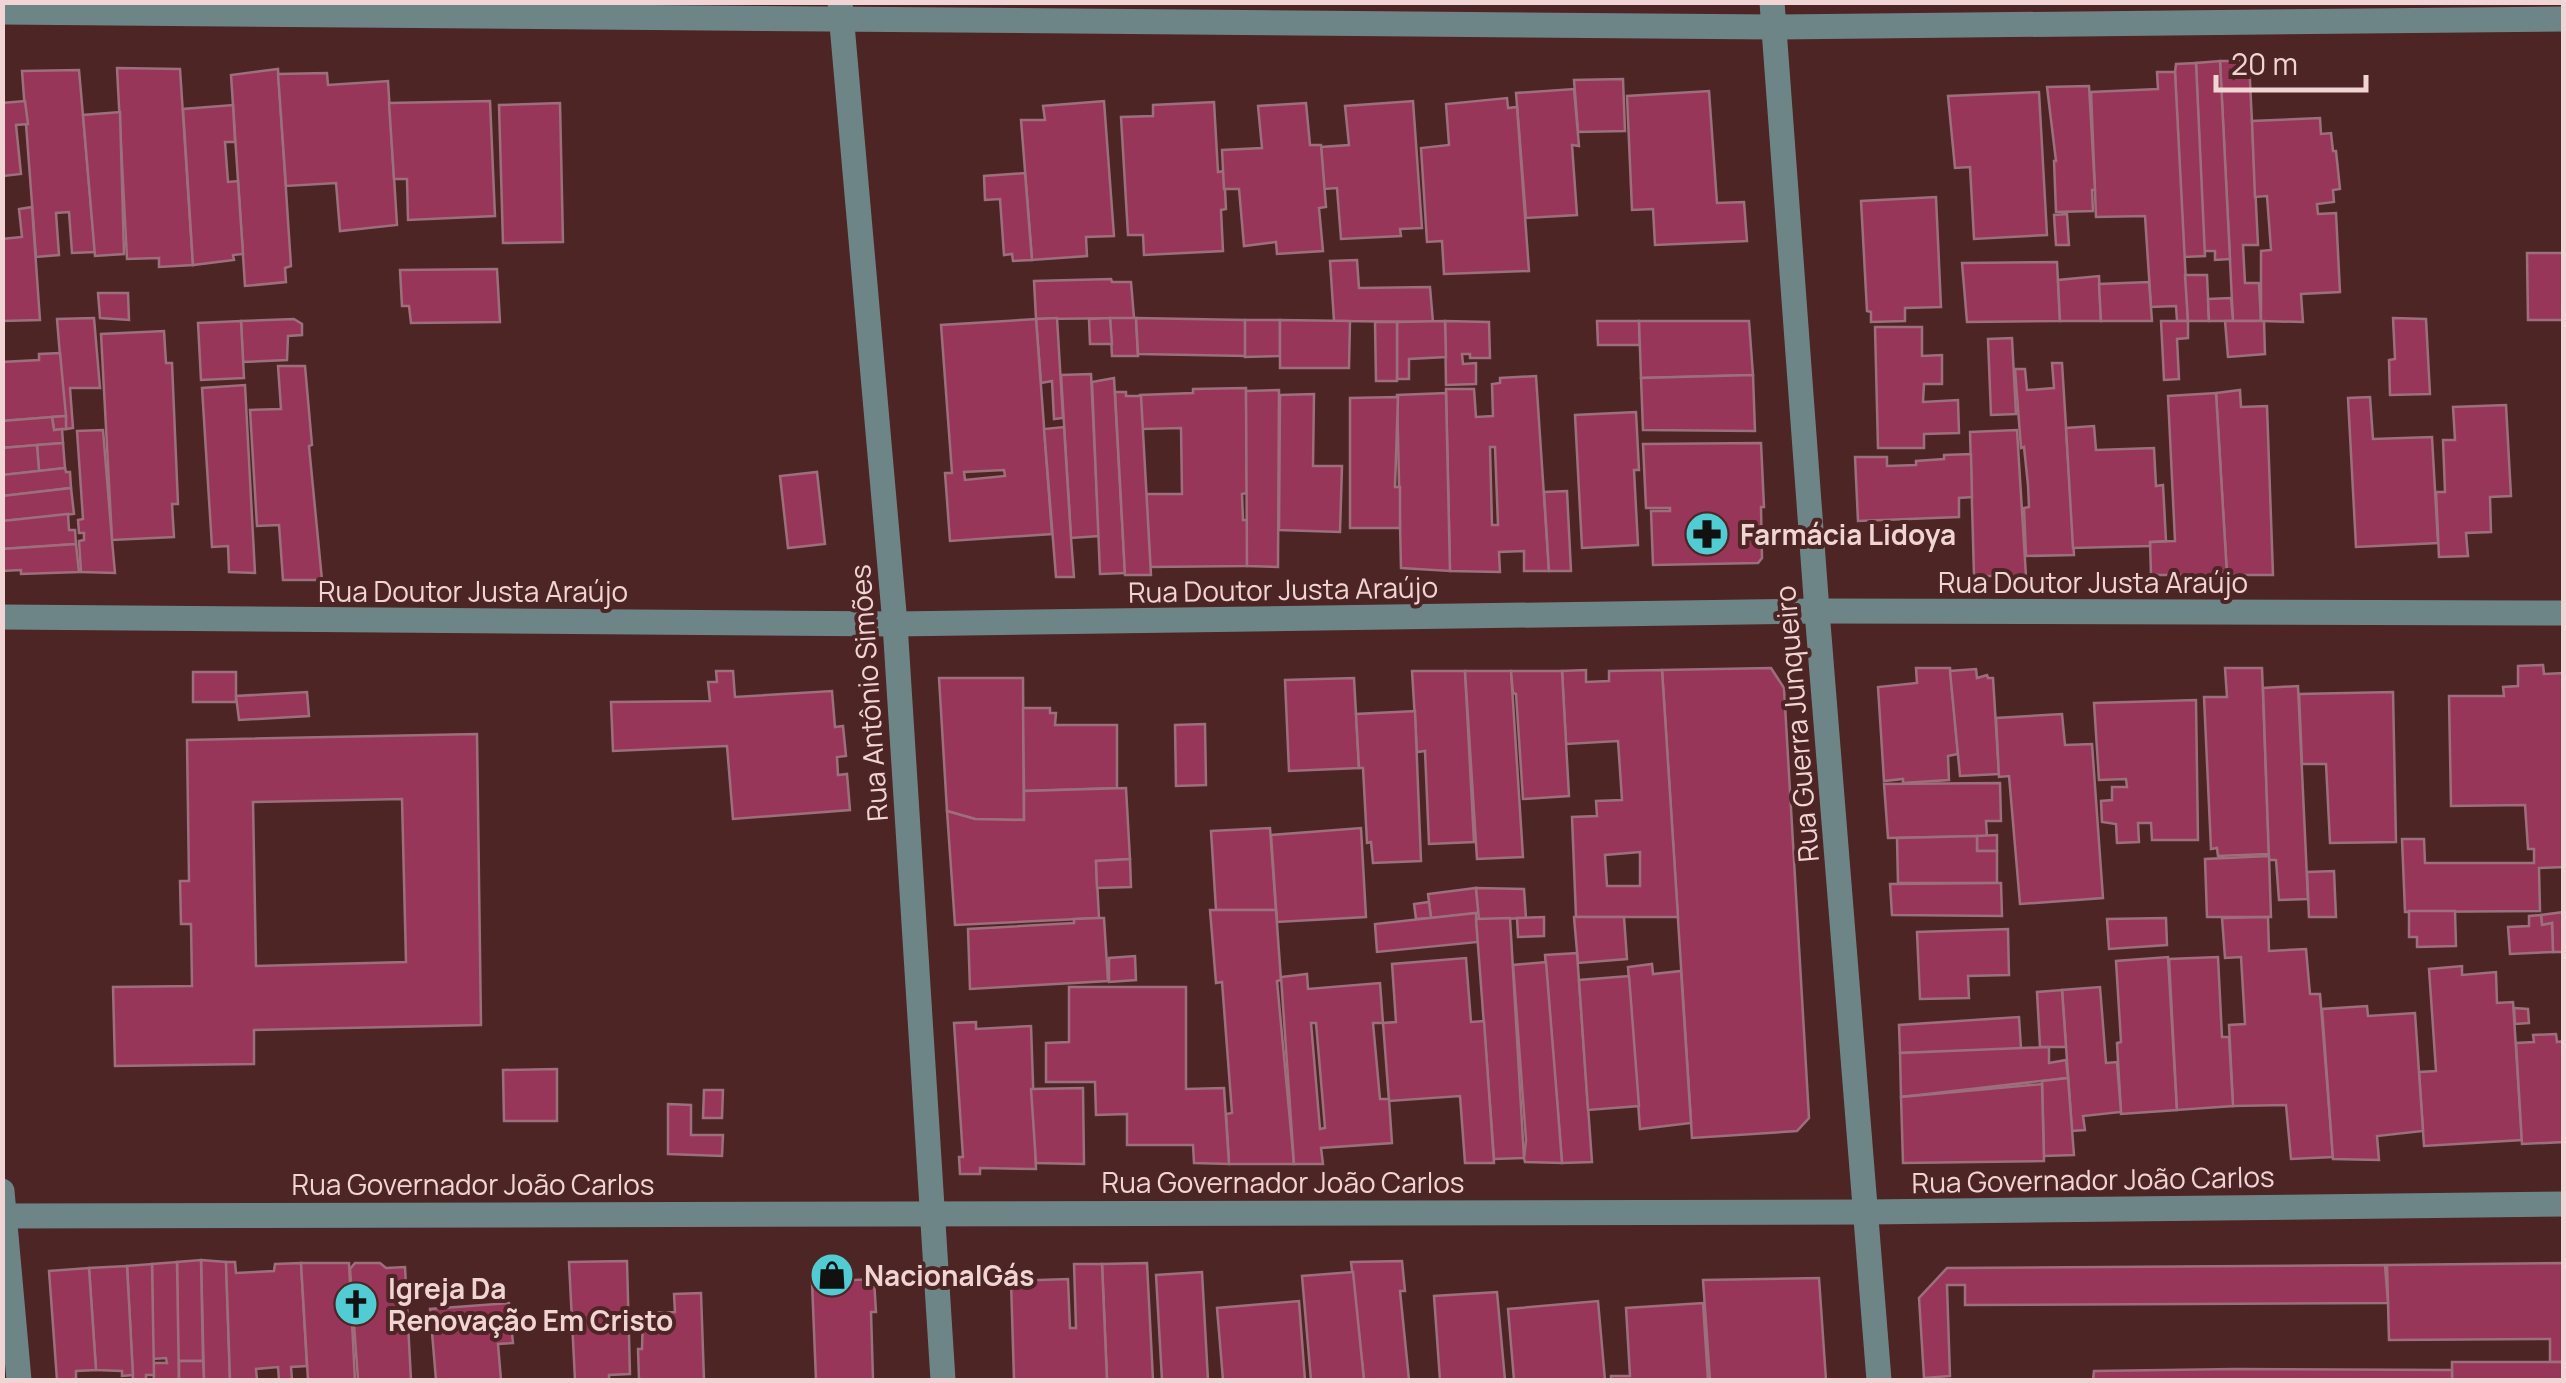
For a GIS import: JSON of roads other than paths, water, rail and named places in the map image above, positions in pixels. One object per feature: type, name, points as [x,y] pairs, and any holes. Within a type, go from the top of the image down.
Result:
[{"type":"street","points":[[2,12],[2564,19]]},
{"type":"street","name":"Rua Antônio Simões","points":[[841,12],[895,624],[943,1380]]},
{"type":"street","name":"Rua Guerra Junqueiro","points":[[1773,15],[1816,611],[1880,1380]]},
{"type":"street","name":"Rua Doutor Justa Araújo","points":[[2,618],[895,624],[1816,611],[2564,613]]},
{"type":"street","name":"Rua Governador João Carlos","points":[[3,1207],[930,1213],[1868,1212],[2564,1204]]},
{"type":"street","points":[[3,1207],[19,1380]]},
{"type":"place","name":"Farmácia Lidoya","points":[[1707,534]]},
{"type":"place","name":"NacionalGás","points":[[832,1275]]},
{"type":"place","name":"Igreja Da Renovação Em Cristo","points":[[356,1304]]}]
